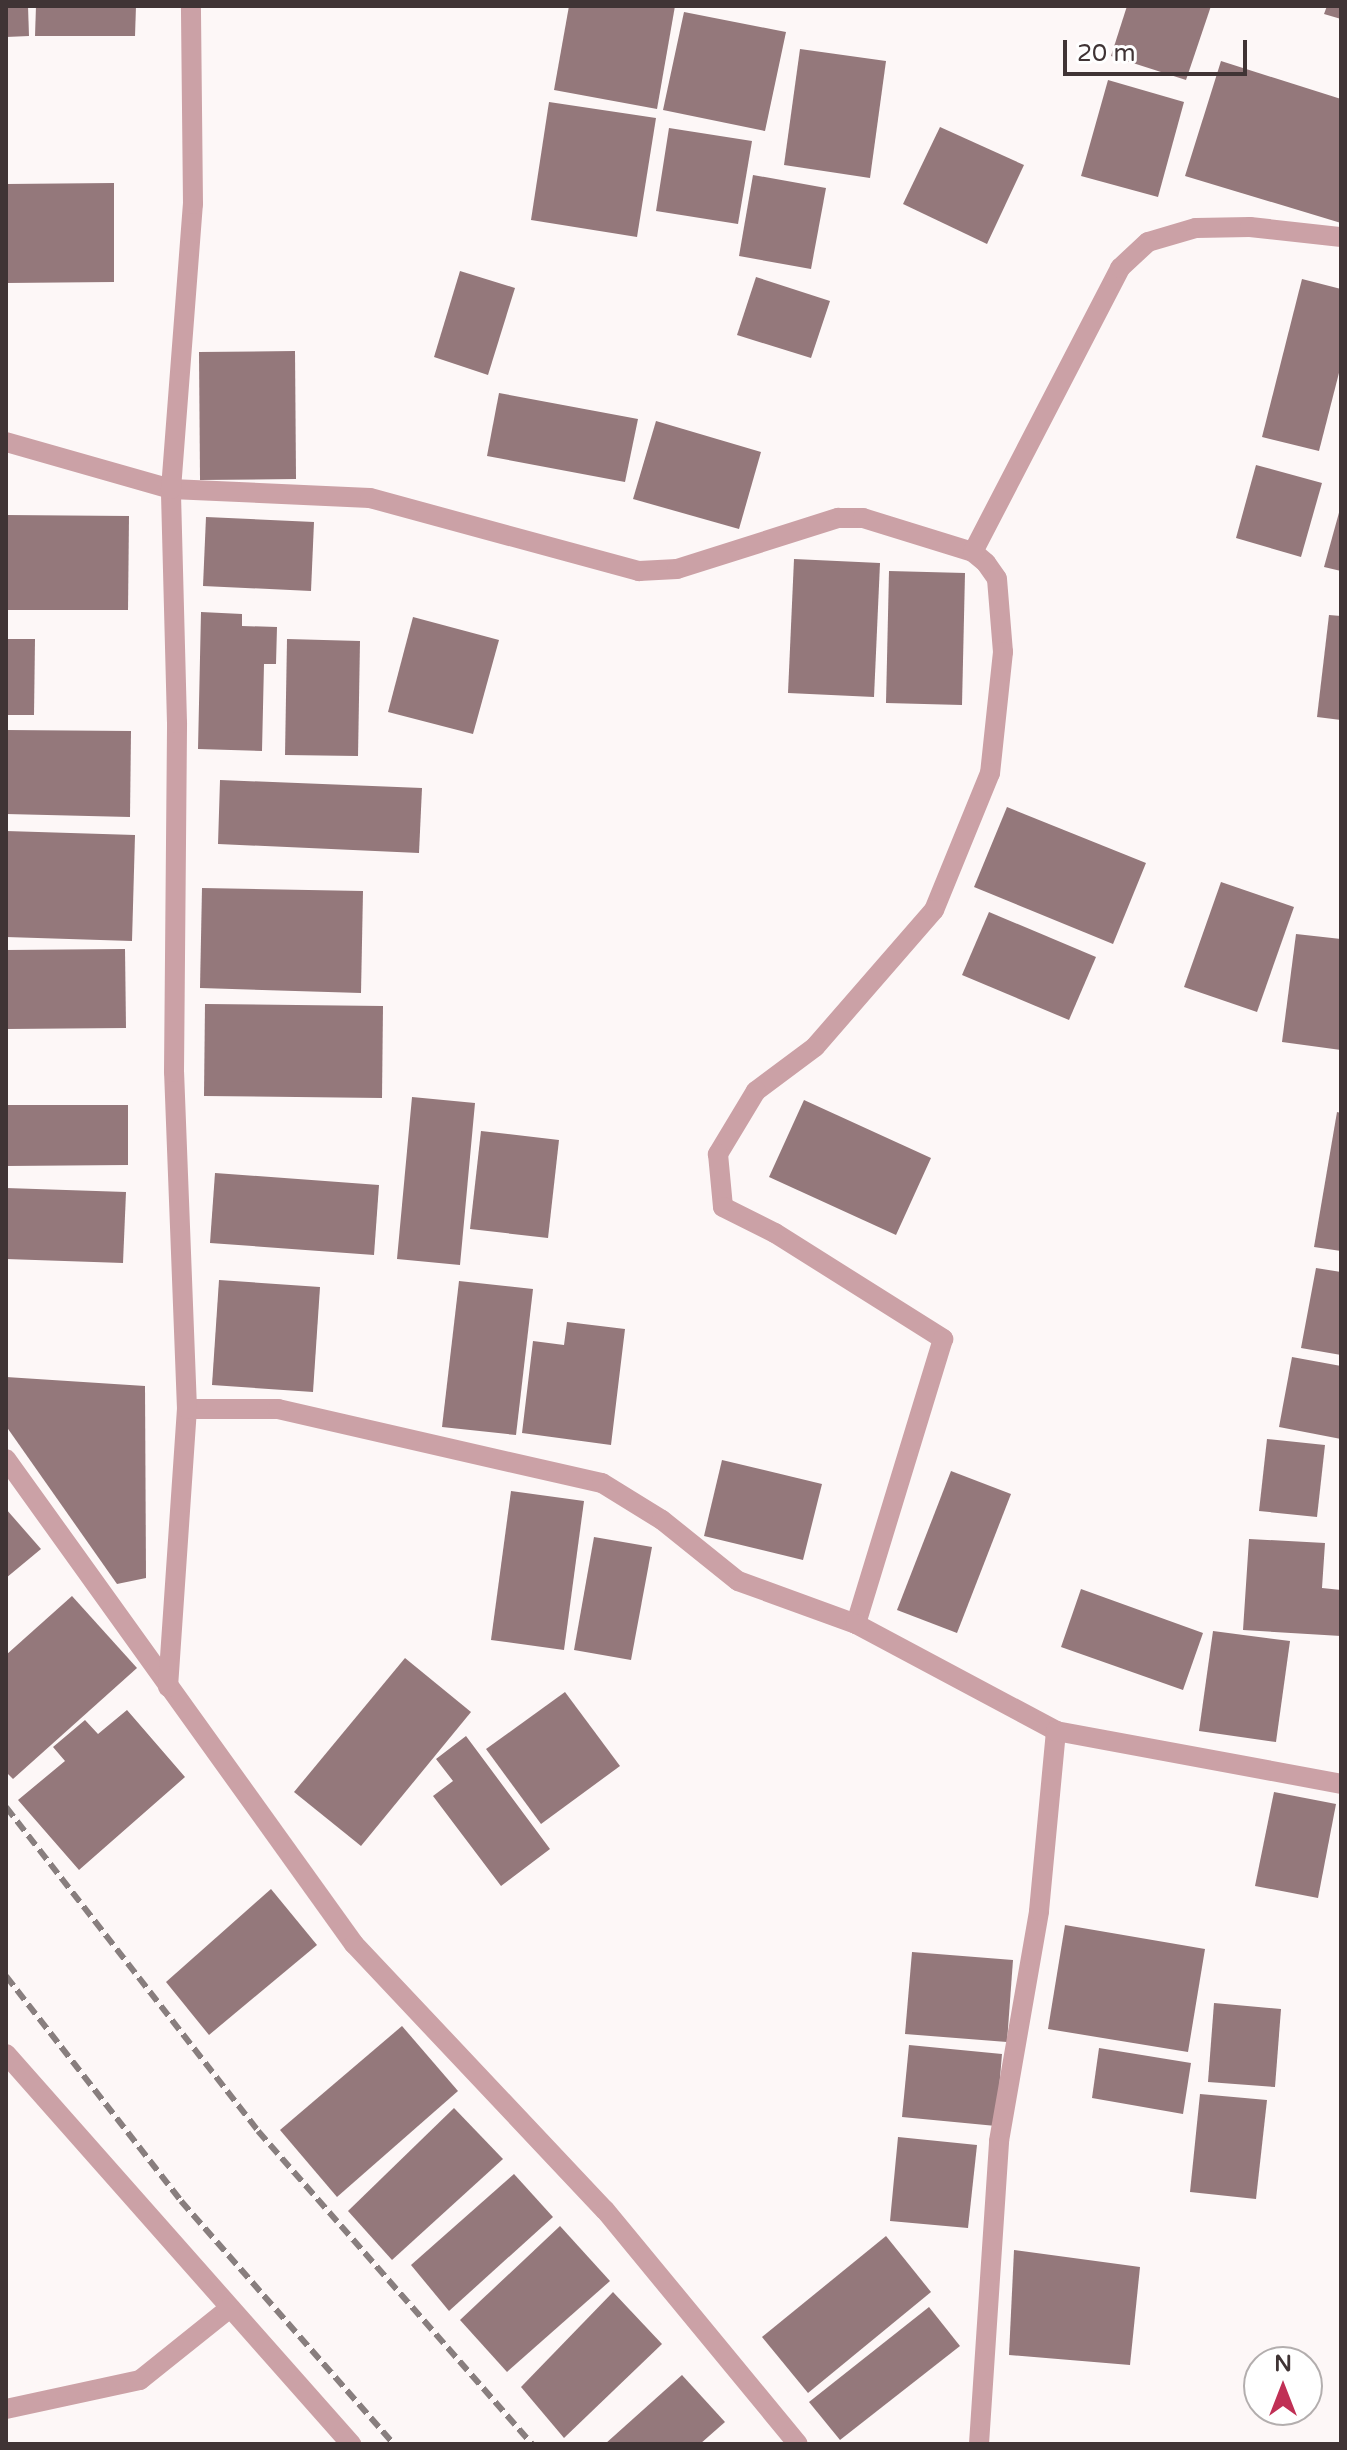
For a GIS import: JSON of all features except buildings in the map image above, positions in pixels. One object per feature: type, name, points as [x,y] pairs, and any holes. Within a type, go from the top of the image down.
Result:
[{"type":"street","points":[[168,1687],[187,1409],[174,1072],[177,723],[171,489],[193,204],[191,6]]},
{"type":"street","points":[[973,552],[1120,268],[1148,242],[1196,228],[1250,227],[1341,237]]},
{"type":"street","points":[[6,442],[171,489],[370,498],[639,571],[677,569],[838,518],[863,518],[973,552],[997,579],[1003,652],[990,773],[970,831],[934,910],[815,1047],[756,1091],[718,1154],[723,1207],[943,1339],[856,1624]]},
{"type":"street","points":[[187,1409],[278,1409],[602,1483],[662,1520],[738,1581],[856,1624],[1056,1731],[1341,1784]]},
{"type":"street","points":[[6,1459],[354,1944],[605,2210],[798,2444]]},
{"type":"street","points":[[979,2444],[999,2141],[1039,1911],[1056,1731]]},
{"type":"street","points":[[6,2054],[351,2444]]},
{"type":"street","points":[[6,2409],[140,2380],[230,2308]]},
{"type":"railway","points":[[6,1807],[258,2131],[532,2444]]},
{"type":"railway","points":[[6,1976],[181,2201],[394,2444]]}]
